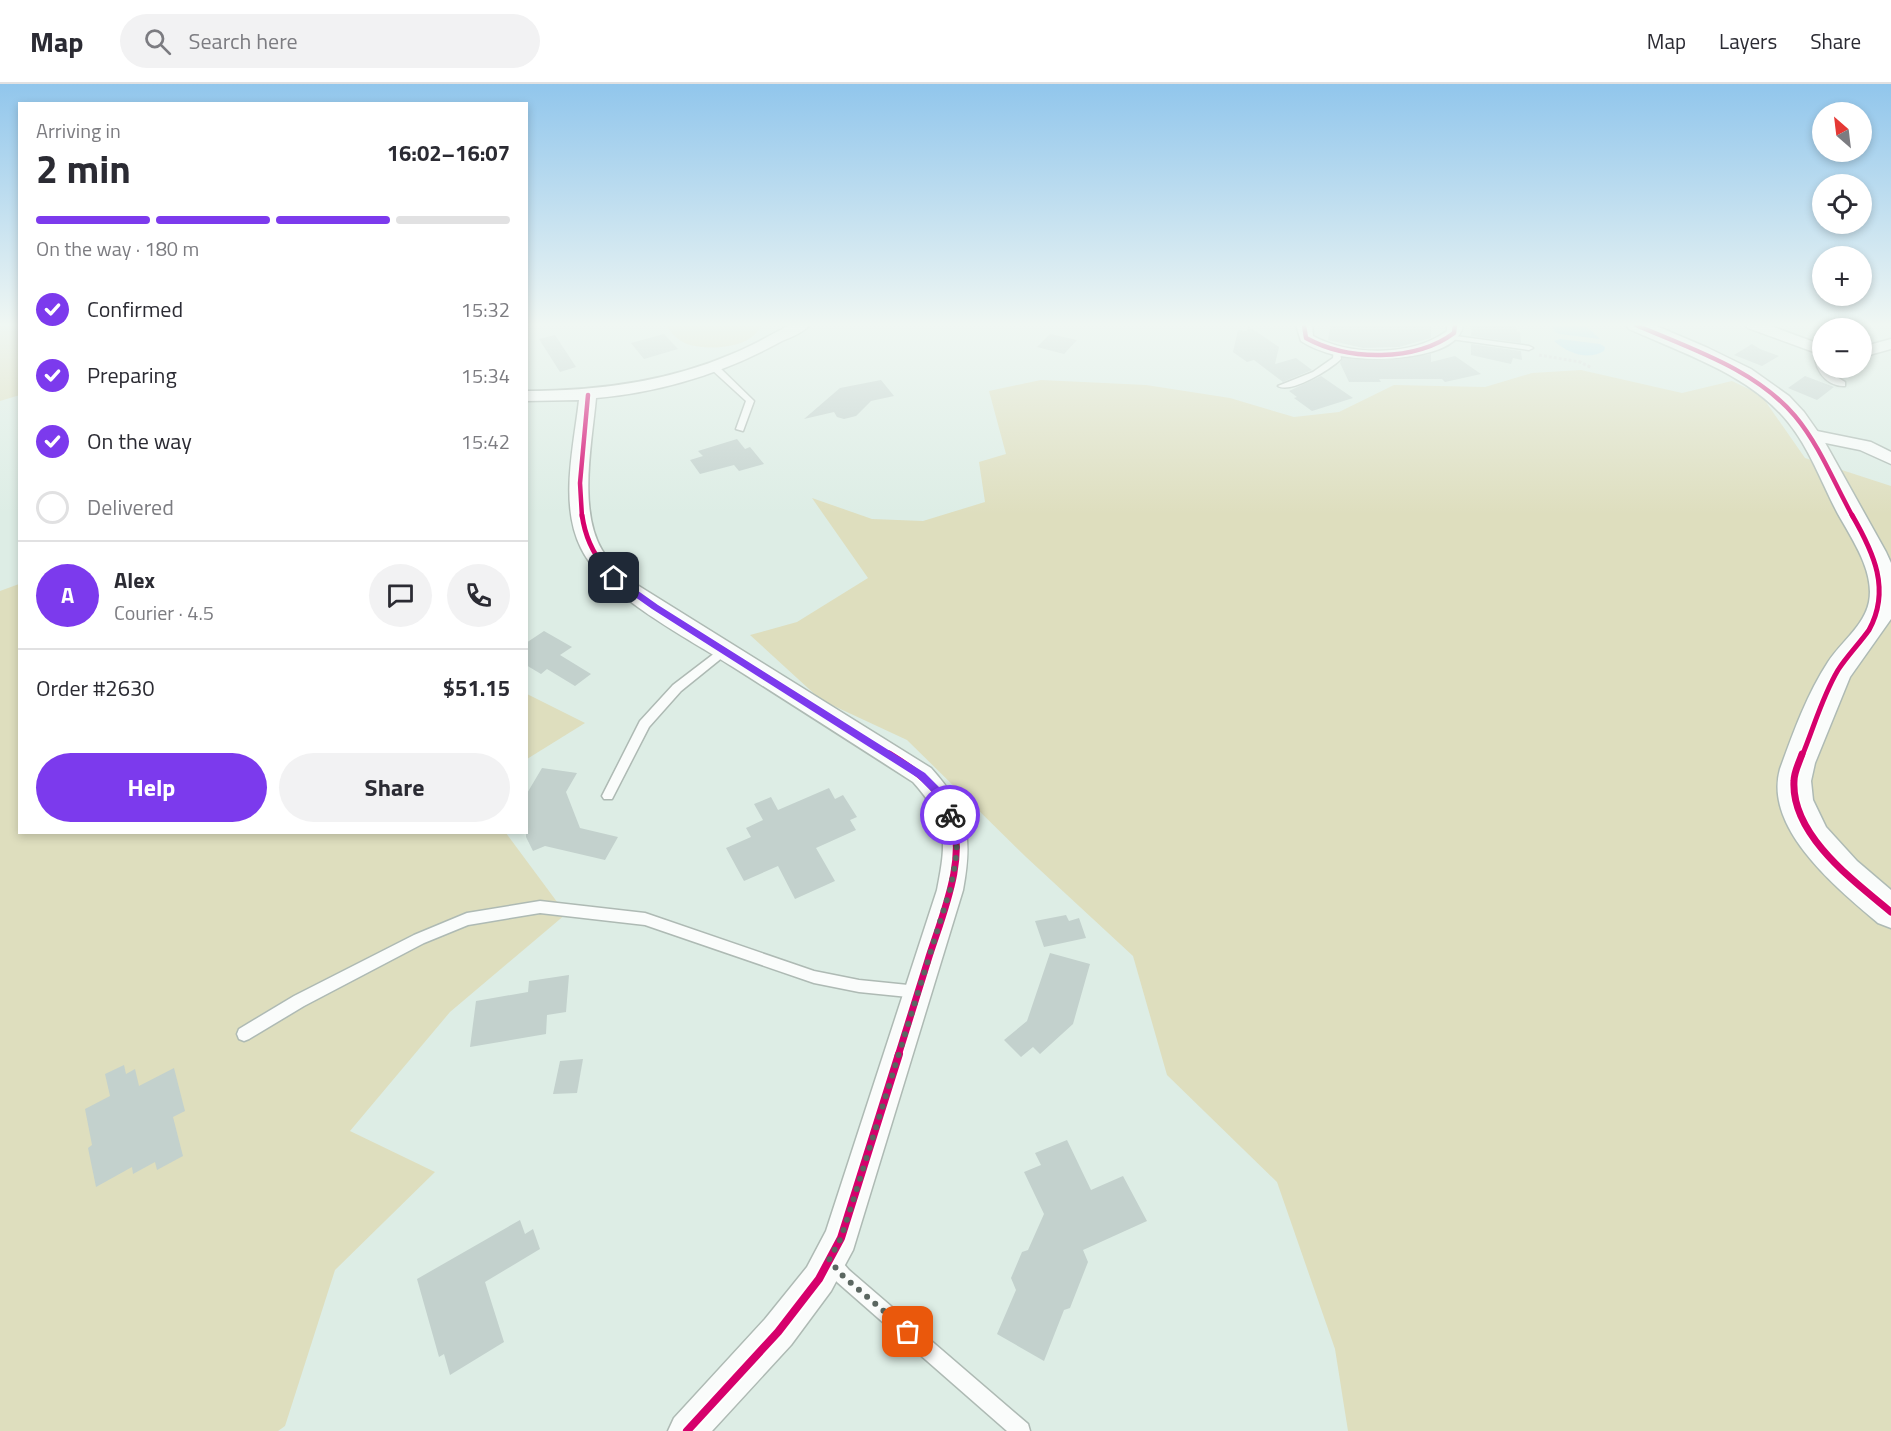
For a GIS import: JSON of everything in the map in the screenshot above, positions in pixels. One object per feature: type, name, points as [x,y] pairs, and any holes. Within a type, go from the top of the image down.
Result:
[{"type":"street","points":[[528,396],[588,394],[631,388]]},
{"type":"street","points":[[1764,388],[1785,404],[1807,434],[1876,559],[1884,595],[1877,617],[1844,662],[1822,704],[1794,779],[1795,798],[1802,816],[1827,852],[1845,873],[1891,912]]},
{"type":"street","points":[[588,394],[579,501],[580,514],[591,551],[614,578],[655,607],[922,775],[937,790],[946,805],[957,838],[956,859],[950,890],[841,1238],[819,1280],[778,1332],[687,1431]]},
{"type":"street","points":[[1807,434],[1865,446],[1891,459]]},
{"type":"lane","points":[[736,388],[750,401],[740,429]]},
{"type":"lane","points":[[608,796],[644,724],[677,688],[724,650]]},
{"type":"lane","points":[[244,1034],[299,1001],[419,939],[467,918],[540,907],[645,919],[814,977],[859,986],[918,992]]},
{"type":"lane","points":[[829,1260],[843,1276],[1021,1431]]},
{"type":"green space","points":[[0,388],[18,388],[18,396],[0,401]]},
{"type":"green space","points":[[1004,388],[1164,388],[1230,398],[1294,417],[1339,412],[1388,388],[1659,388],[1682,393],[1703,388],[1746,388],[1761,395],[1805,458],[1891,486],[1891,1431],[1348,1431],[1335,1349],[1277,1182],[1167,1075],[1133,956],[1026,857],[907,740],[821,700],[750,635],[797,622],[868,578],[812,498],[872,519],[923,521],[985,502],[979,462],[1006,454],[989,391]]},
{"type":"green space","points":[[18,584],[18,834],[507,834],[566,914],[450,1012],[350,1131],[435,1172],[335,1270],[285,1426],[278,1431],[0,1431],[0,591]]},
{"type":"green space","points":[[528,694],[585,723],[528,758]]},
{"type":"building","points":[[840,388],[887,388],[894,396],[871,401],[856,416],[844,419],[837,417],[834,412],[804,419]]},
{"type":"building","points":[[1296,388],[1338,388],[1353,398],[1312,411],[1294,398],[1297,397],[1289,391]]},
{"type":"building","points":[[1788,388],[1833,388],[1817,400]]},
{"type":"building","points":[[737,439],[745,449],[750,447],[764,464],[739,471],[734,465],[700,474],[690,460],[703,456],[698,451]]},
{"type":"building","points":[[544,631],[572,647],[560,655],[591,674],[575,686],[547,669],[541,674],[528,666],[528,642]]},
{"type":"building","points":[[542,768],[577,773],[566,792],[580,828],[618,837],[605,860],[545,846],[533,851],[526,837],[528,834],[528,792]]},
{"type":"building","points":[[829,788],[835,799],[843,795],[857,817],[850,820],[856,830],[816,848],[835,881],[795,899],[778,866],[744,881],[726,848],[751,837],[746,828],[763,820],[754,804],[771,797],[778,810]]},
{"type":"building","points":[[1066,915],[1069,921],[1079,918],[1086,938],[1044,947],[1035,921]]},
{"type":"building","points":[[1050,953],[1090,964],[1073,1024],[1040,1054],[1033,1047],[1021,1057],[1004,1040],[1027,1021]]},
{"type":"building","points":[[569,975],[566,1012],[547,1015],[546,1034],[470,1047],[476,1001],[528,992],[529,981]]},
{"type":"building","points":[[583,1059],[577,1093],[553,1094],[560,1061]]},
{"type":"building","points":[[124,1065],[126,1074],[135,1069],[139,1086],[174,1068],[185,1111],[173,1117],[183,1156],[157,1170],[155,1162],[133,1174],[132,1167],[96,1187],[88,1148],[92,1145],[85,1109],[110,1096],[105,1074]]},
{"type":"building","points":[[1067,1140],[1091,1190],[1123,1176],[1147,1221],[1083,1250],[1088,1262],[1070,1308],[1064,1310],[1044,1361],[997,1334],[1016,1290],[1011,1278],[1022,1252],[1028,1250],[1044,1214],[1024,1172],[1041,1165],[1035,1153]]},
{"type":"building","points":[[520,1220],[525,1234],[533,1229],[540,1249],[485,1282],[504,1342],[450,1375],[444,1354],[439,1357],[417,1279]]},
{"type":"cycle path","points":[[1764,388],[1796,417],[1811,439],[1867,541],[1881,574],[1883,604],[1875,622],[1834,677],[1794,781],[1796,800],[1803,819],[1814,837],[1844,871],[1891,912]]},
{"type":"cycle path","points":[[588,395],[581,459],[580,506],[590,547],[601,564],[620,582],[655,607],[922,775],[944,803],[955,828],[956,856],[950,890],[841,1238],[819,1279],[778,1332],[687,1431]]},
{"type":"way so far","points":[[908,1332],[843,1276],[829,1260],[841,1238],[950,890],[956,859],[957,838],[950,815]]},
{"type":"route","points":[[614,578],[655,607],[922,775],[937,790],[950,815]]}]
